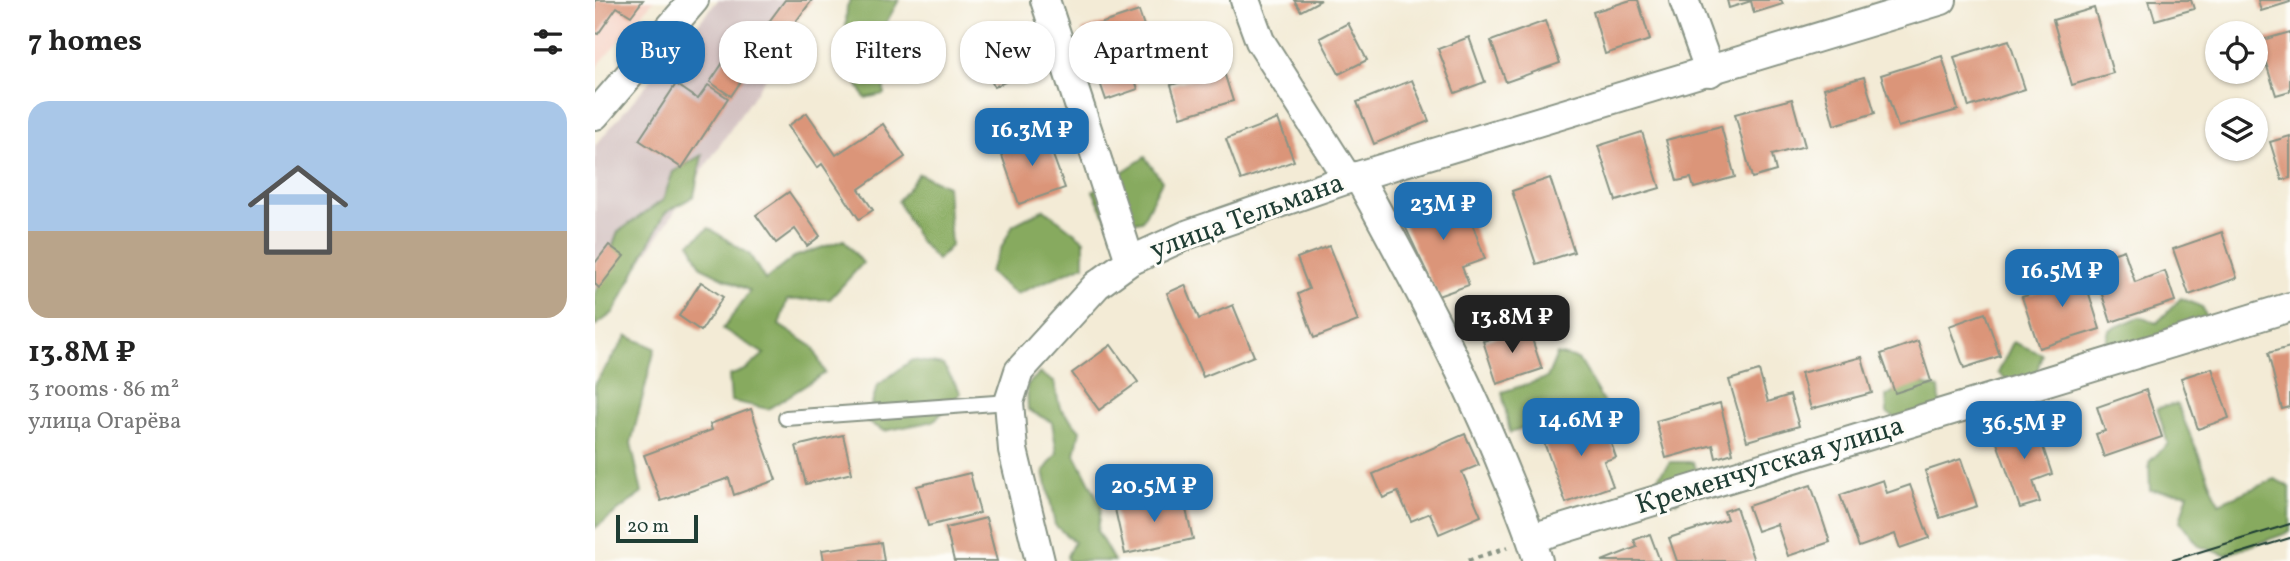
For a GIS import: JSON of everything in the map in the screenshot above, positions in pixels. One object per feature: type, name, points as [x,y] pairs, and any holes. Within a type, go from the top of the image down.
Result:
[{"type":"street","points":[[595,115],[694,0]]},
{"type":"street","points":[[1045,0],[1130,261]]},
{"type":"street","points":[[1245,0],[1260,41],[1353,178],[1420,291],[1485,422],[1535,550]]},
{"type":"street","points":[[1684,0],[1710,72]]},
{"type":"street","name":"улица Тельмана","points":[[1040,561],[1013,450],[1009,402],[1019,372],[1097,285],[1130,261],[1189,234],[1353,178],[1942,0]]},
{"type":"street","name":"Кременчугская улица","points":[[1535,550],[2290,307]]},
{"type":"lane","points":[[786,418],[1009,402]]},
{"type":"path","points":[[1468,561],[1535,550]]},
{"type":"shaded area","points":[[595,0],[654,0],[636,21],[616,21],[616,44],[595,69]]},
{"type":"shaded area","points":[[718,0],[812,0],[796,21],[719,21],[719,84],[761,84],[602,319],[595,317],[595,146],[647,84],[705,84],[705,21],[700,21]]},
{"type":"green space","points":[[851,0],[899,0],[887,21],[846,21],[847,6]]},
{"type":"green space","points":[[857,84],[884,84],[884,94],[865,98]]},
{"type":"green space","points":[[702,155],[694,196],[665,213],[614,312],[595,326],[595,294],[618,232],[663,200],[673,172]]},
{"type":"green space","points":[[1145,157],[1162,181],[1142,221],[1110,226],[1093,191]]},
{"type":"green space","points":[[919,174],[947,186],[951,246],[937,260],[918,239],[898,201]]},
{"type":"green space","points":[[1044,209],[1084,240],[1084,265],[1016,294],[989,272],[1013,225]]},
{"type":"green space","points":[[709,228],[750,255],[765,280],[794,257],[844,240],[863,263],[830,299],[787,300],[779,325],[813,347],[825,373],[768,409],[731,401],[729,376],[747,369],[764,354],[723,329],[750,291],[701,267],[690,243]]},
{"type":"green space","points":[[2181,298],[2202,307],[2210,325],[2123,359],[2105,345],[2109,330],[2139,317],[2157,323]]},
{"type":"green space","points":[[627,336],[655,348],[631,443],[642,493],[595,528],[595,383]]},
{"type":"green space","points":[[2013,342],[2042,354],[2036,375],[2011,383],[1998,373]]},
{"type":"green space","points":[[1557,354],[1578,359],[1606,406],[1578,420],[1547,418],[1510,433],[1502,392],[1547,378]]},
{"type":"green space","points":[[912,360],[943,365],[961,393],[934,421],[884,431],[867,422],[877,386]]},
{"type":"green space","points":[[1040,373],[1054,382],[1060,408],[1080,430],[1075,454],[1101,505],[1097,531],[1114,561],[1068,561],[1067,556],[1074,542],[1055,525],[1044,471],[1057,453],[1052,422],[1028,410],[1027,385]]},
{"type":"green space","points":[[1911,381],[1939,388],[1941,415],[1910,426],[1887,413],[1886,396]]},
{"type":"green space","points":[[2177,404],[2219,503],[2275,479],[2290,487],[2290,532],[2225,555],[2199,546],[2180,521],[2188,493],[2150,490],[2149,462],[2168,444],[2157,408]]},
{"type":"green space","points":[[1670,462],[1693,462],[1702,480],[1676,502],[1656,480]]},
{"type":"building","points":[[595,0],[643,0],[631,16],[617,7],[598,34],[595,33]]},
{"type":"building","points":[[785,0],[812,0],[796,21],[769,21]]},
{"type":"building","points":[[1294,0],[1321,0],[1301,11]]},
{"type":"building","points":[[1638,0],[1650,40],[1605,54],[1593,12]]},
{"type":"building","points":[[1727,0],[1781,0],[1783,4],[1754,13],[1751,1],[1729,8]]},
{"type":"building","points":[[2149,0],[2191,0],[2194,9],[2155,20]]},
{"type":"building","points":[[2258,0],[2290,0],[2290,2],[2261,11]]},
{"type":"building","points":[[2094,8],[2113,73],[2072,85],[2053,20]]},
{"type":"building","points":[[1139,11],[1142,21],[1109,21]]},
{"type":"building","points":[[1545,21],[1560,63],[1506,82],[1491,41]]},
{"type":"building","points":[[1348,23],[1367,60],[1339,74],[1320,38]]},
{"type":"building","points":[[2290,32],[2290,91],[2276,95],[2268,70],[2268,38]]},
{"type":"building","points":[[1469,37],[1485,82],[1455,93],[1438,49]]},
{"type":"building","points":[[2009,40],[2025,89],[1969,107],[1954,57]]},
{"type":"building","points":[[1942,56],[1958,110],[1898,127],[1881,75]]},
{"type":"building","points":[[719,69],[719,84],[739,84],[731,96],[710,82]]},
{"type":"building","points":[[1864,77],[1875,113],[1834,125],[1824,88]]},
{"type":"building","points":[[1412,80],[1429,121],[1374,144],[1357,102]]},
{"type":"building","points":[[676,84],[698,99],[708,85],[728,98],[682,168],[639,140]]},
{"type":"building","points":[[1101,84],[1136,84],[1138,89],[1106,100]]},
{"type":"building","points":[[1228,84],[1233,101],[1181,117],[1171,85]]},
{"type":"building","points":[[1792,99],[1805,146],[1772,155],[1776,171],[1752,178],[1735,114]]},
{"type":"building","points":[[807,113],[836,155],[883,124],[905,157],[859,189],[873,210],[859,219],[822,164],[817,168],[788,126]]},
{"type":"building","points":[[1278,119],[1294,161],[1241,180],[1226,139]]},
{"type":"building","points":[[1721,126],[1735,177],[1694,188],[1691,178],[1677,181],[1666,140]]},
{"type":"building","points":[[1044,131],[1065,188],[1019,204],[999,147]]},
{"type":"building","points":[[1642,132],[1660,188],[1616,201],[1598,146]]},
{"type":"building","points":[[2290,136],[2290,178],[2282,180],[2270,142]]},
{"type":"building","points":[[1550,178],[1574,252],[1536,264],[1512,191]]},
{"type":"building","points":[[789,192],[820,236],[807,246],[795,229],[776,243],[756,215]]},
{"type":"building","points":[[1463,198],[1485,259],[1462,267],[1469,285],[1438,296],[1396,207],[1418,200],[1422,212]]},
{"type":"building","points":[[2222,232],[2237,278],[2189,295],[2173,249]]},
{"type":"building","points":[[609,245],[624,256],[599,288],[595,284],[595,263]]},
{"type":"building","points":[[1329,246],[1358,321],[1314,338],[1298,294],[1309,289],[1297,258]]},
{"type":"building","points":[[2124,250],[2135,282],[2165,271],[2175,301],[2111,322],[2091,261]]},
{"type":"building","points":[[2079,262],[2100,329],[2039,348],[2022,297],[2064,284],[2059,269]]},
{"type":"building","points":[[701,282],[723,297],[701,331],[679,316]]},
{"type":"building","points":[[1185,285],[1199,319],[1233,305],[1254,356],[1203,377],[1167,293]]},
{"type":"building","points":[[1985,313],[2000,356],[1964,368],[1949,326]]},
{"type":"building","points":[[1528,327],[1542,369],[1497,384],[1483,341]]},
{"type":"building","points":[[1918,341],[1931,381],[1895,393],[1881,354]]},
{"type":"building","points":[[1111,345],[1138,382],[1099,410],[1072,373]]},
{"type":"building","points":[[2290,347],[2290,407],[2282,409],[2268,353]]},
{"type":"building","points":[[1862,357],[1872,393],[1811,409],[1801,373]]},
{"type":"building","points":[[2212,368],[2229,418],[2198,429],[2181,378]]},
{"type":"building","points":[[1759,371],[1768,402],[1790,395],[1799,426],[1747,441],[1729,380]]},
{"type":"building","points":[[2146,390],[2162,437],[2104,457],[2096,434],[2105,431],[2097,407]]},
{"type":"building","points":[[1720,403],[1733,453],[1716,458],[1713,445],[1666,458],[1656,421]]},
{"type":"building","points":[[751,409],[776,480],[734,495],[729,478],[661,501],[644,455],[712,430],[710,424]]},
{"type":"building","points":[[1601,415],[1616,457],[1604,461],[1613,486],[1566,503],[1542,437]]},
{"type":"building","points":[[2034,421],[2052,474],[2033,481],[2040,502],[2020,508],[1994,434]]},
{"type":"building","points":[[1465,434],[1479,465],[1462,472],[1481,516],[1439,534],[1430,513],[1411,521],[1398,492],[1383,498],[1373,474]]},
{"type":"building","points":[[843,435],[852,473],[806,484],[796,446]]},
{"type":"building","points":[[1961,459],[1977,506],[1940,518],[1925,471]]},
{"type":"building","points":[[970,473],[980,513],[928,526],[917,486]]},
{"type":"building","points":[[1883,480],[1887,493],[1910,485],[1929,538],[1900,548],[1895,534],[1859,547],[1840,495]]},
{"type":"building","points":[[1811,485],[1830,542],[1788,556],[1777,524],[1757,531],[1748,506]]},
{"type":"building","points":[[1182,493],[1193,539],[1125,554],[1115,509]]},
{"type":"building","points":[[1736,507],[1754,561],[1677,561],[1669,538],[1727,519],[1724,511]]},
{"type":"building","points":[[986,518],[997,561],[954,561],[946,528]]},
{"type":"building","points":[[1650,534],[1660,561],[1602,561],[1637,547],[1634,540]]},
{"type":"building","points":[[881,542],[884,561],[824,561],[822,550]]},
{"type":"tram line","points":[[2170,561],[2290,524]]},
{"type":"tram line","points":[[2214,561],[2290,538]]}]
